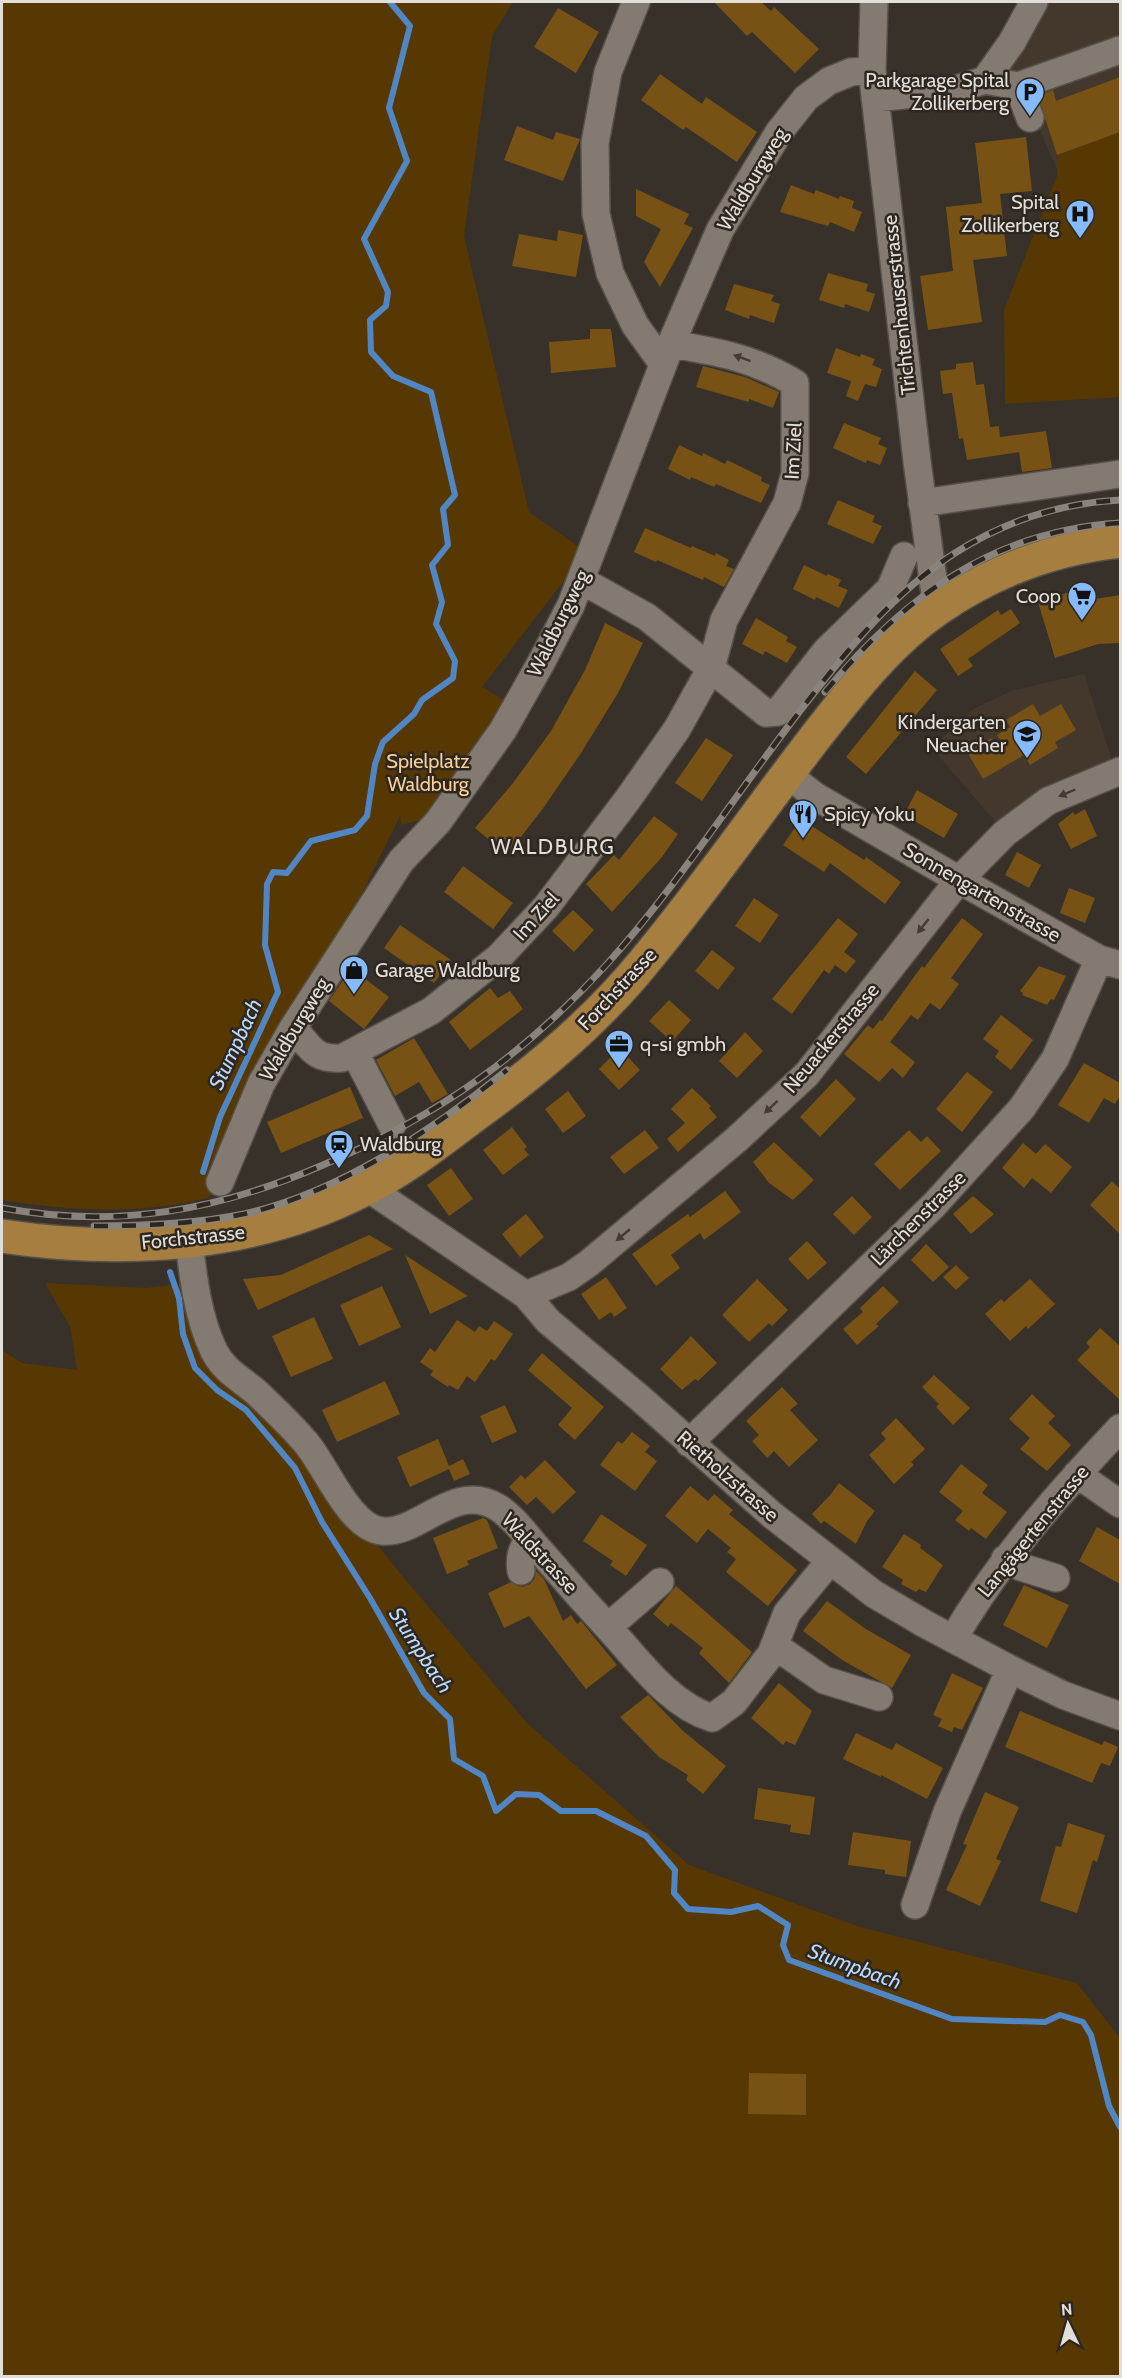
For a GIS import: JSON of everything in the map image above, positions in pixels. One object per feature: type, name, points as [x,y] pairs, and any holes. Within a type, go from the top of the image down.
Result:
[{"type":"main road","name":"Forchstrasse","points":[[2,1236],[90,1244],[189,1241],[260,1229],[291,1221],[368,1188],[456,1130],[532,1074],[601,1011],[651,954],[787,774],[865,677],[913,628],[940,607],[980,584],[1043,556],[1078,547],[1120,541]]},
{"type":"street","points":[[636,2],[608,72],[596,143],[597,214],[610,273],[635,325],[667,354]]},
{"type":"street","name":"Trichtenhauserstrasse","points":[[874,2],[872,70],[875,98],[922,503],[934,587],[940,607]]},
{"type":"street","points":[[985,80],[1012,42],[1034,2]]},
{"type":"street","points":[[875,98],[954,90],[985,80],[1018,86],[1120,50]]},
{"type":"street","name":"Waldburgweg","points":[[220,1182],[261,1084],[293,1029],[401,861],[438,822],[503,730],[551,643],[581,580],[667,354],[720,230],[779,132],[806,98],[829,81],[851,72],[872,70]]},
{"type":"street","points":[[1018,86],[1030,118]]},
{"type":"street","name":"Im Ziel","points":[[293,1029],[314,1052],[327,1059],[342,1058],[431,1011],[499,957],[546,907],[628,799],[677,729],[711,668],[724,620],[787,503],[795,473],[795,383],[770,369],[730,354],[667,354]]},
{"type":"street","points":[[922,503],[1120,474]]},
{"type":"street","points":[[581,580],[647,617],[766,713],[778,712],[826,651],[890,588],[904,556]]},
{"type":"street","name":"Neuackerstrasse","points":[[526,1294],[569,1277],[589,1263],[736,1140],[807,1074],[959,880],[1005,833],[1048,801],[1120,771]]},
{"type":"street","name":"Sonnengartenstrasse","points":[[787,774],[815,796],[959,880],[1110,962]]},
{"type":"street","name":"Lärchenstrasse","points":[[689,1443],[934,1205],[1022,1108],[1054,1059],[1110,962]]},
{"type":"street","points":[[355,1053],[392,1125]]},
{"type":"street","name":"Rietholzstrasse","points":[[368,1188],[526,1294],[548,1321],[641,1399],[689,1443],[830,1561],[874,1593],[1010,1669],[1064,1695],[1120,1716]]},
{"type":"street","name":"Waldstrasse","points":[[189,1241],[200,1305],[207,1335],[215,1353],[224,1367],[254,1391],[307,1444],[359,1521],[382,1531],[396,1530],[463,1499],[496,1506],[530,1540],[652,1676],[683,1705],[696,1713],[712,1718],[734,1702],[771,1654],[770,1636],[830,1561]]},
{"type":"street","name":"Langägertenstrasse","points":[[953,1639],[1005,1559],[1077,1474],[1120,1428]]},
{"type":"street","points":[[1077,1474],[1120,1504]]},
{"type":"street","points":[[521,1570],[522,1549],[530,1540]]},
{"type":"street","points":[[1005,1559],[1021,1567],[1056,1578]]},
{"type":"street","points":[[608,1627],[660,1582]]},
{"type":"street","points":[[770,1636],[782,1650],[824,1680],[879,1697]]},
{"type":"street","points":[[915,1905],[951,1802],[1010,1669]]},
{"type":"shaded area","name":"Spital Zollikerberg","points":[[1043,2],[1120,2],[1120,397],[1063,184],[1017,76],[998,75]]},
{"type":"shaded area","name":"Kindergarten Neuacher","points":[[1084,674],[1116,772],[1005,833],[932,748],[973,709],[1011,691]]},
{"type":"green space","name":"Spielplatz Waldburg","points":[[2,2],[513,2],[492,36],[464,236],[529,512],[586,552],[482,687],[509,703],[432,817],[401,825],[400,816],[220,1182],[208,1198],[156,1207],[79,1209],[2,1200]]},
{"type":"green space","name":"Spital Zollikerberg","points":[[1120,132],[1120,397],[1005,404],[1004,310],[1057,176],[1057,155]]},
{"type":"green space","points":[[195,1282],[207,1335],[404,1578],[528,1724],[689,1865],[857,1926],[1077,1983],[1120,2038],[1120,2376],[2,2376],[2,1350],[22,1363],[77,1370],[70,1327],[45,1283],[146,1288]]},
{"type":"building","points":[[714,2],[761,2],[771,11],[774,7],[819,49],[795,73],[752,32],[747,36]]},
{"type":"building","points":[[558,8],[599,32],[576,73],[534,47]]},
{"type":"building","points":[[660,74],[702,104],[706,97],[757,132],[737,162],[686,127],[683,130],[641,100]]},
{"type":"building","points":[[1120,77],[1120,132],[1057,155],[1038,96],[1053,90],[1056,101]]},
{"type":"building","points":[[517,126],[553,140],[556,132],[580,139],[563,181],[504,160]]},
{"type":"building","points":[[1026,137],[1032,191],[1000,194],[1007,256],[973,260],[982,322],[928,330],[920,276],[953,271],[946,207],[982,203],[975,143]]},
{"type":"building","points":[[791,185],[814,194],[816,190],[839,199],[840,196],[854,201],[852,208],[862,212],[854,232],[830,222],[828,226],[780,212]]},
{"type":"building","points":[[636,189],[689,214],[684,224],[693,228],[660,287],[644,262],[661,229],[636,216]]},
{"type":"building","points":[[558,230],[583,235],[576,277],[512,266],[519,234],[557,241]]},
{"type":"building","points":[[828,273],[868,284],[866,291],[875,294],[869,312],[845,304],[844,308],[819,300]]},
{"type":"building","points":[[734,284],[774,295],[771,301],[780,304],[774,323],[750,315],[749,319],[725,310]]},
{"type":"building","points":[[590,329],[611,329],[616,367],[551,373],[549,342],[590,339]]},
{"type":"building","points":[[836,348],[860,357],[861,354],[875,359],[872,365],[882,369],[876,387],[865,384],[858,401],[846,396],[852,379],[851,381],[827,373]]},
{"type":"building","points":[[973,362],[976,385],[984,384],[990,427],[999,426],[1000,437],[1046,431],[1052,468],[1022,472],[1019,452],[967,460],[963,438],[959,439],[952,393],[943,394],[940,371],[956,369],[956,364]]},
{"type":"building","points":[[703,366],[745,377],[779,392],[773,408],[749,399],[749,402],[696,387]]},
{"type":"building","points":[[844,423],[881,438],[878,444],[887,448],[880,465],[867,460],[866,463],[833,448]]},
{"type":"building","points":[[679,445],[725,464],[727,460],[762,477],[761,481],[770,485],[761,503],[716,484],[714,487],[691,477],[690,480],[668,469]]},
{"type":"building","points":[[838,500],[875,516],[872,522],[882,526],[873,544],[827,524]]},
{"type":"building","points":[[645,528],[691,548],[692,546],[715,556],[716,553],[729,560],[726,566],[734,569],[724,587],[704,577],[703,580],[634,552]]},
{"type":"building","points":[[804,565],[841,580],[838,586],[848,590],[839,608],[793,589]]},
{"type":"building","name":"Coop","points":[[1073,591],[1076,602],[1120,595],[1120,643],[1098,644],[1055,658],[1038,602]]},
{"type":"building","points":[[1011,609],[1020,623],[968,659],[973,666],[958,676],[940,649],[998,610],[1001,615]]},
{"type":"building","points":[[756,618],[788,637],[786,641],[797,647],[787,663],[765,651],[763,655],[742,644]]},
{"type":"building","points":[[605,623],[643,643],[618,693],[581,753],[507,855],[475,828],[513,783],[551,731],[585,670]]},
{"type":"building","points":[[915,671],[937,690],[866,774],[846,757]]},
{"type":"building","points":[[1033,704],[1040,716],[1061,704],[1076,730],[1055,742],[1058,748],[1030,765],[1024,755],[983,779],[967,752],[991,738],[1003,749],[1005,747],[997,735],[1010,727],[1006,720]]},
{"type":"building","points":[[706,738],[733,755],[702,801],[675,783]]},
{"type":"building","points":[[917,790],[958,814],[944,838],[904,815]]},
{"type":"building","points":[[1085,809],[1097,836],[1071,849],[1058,824],[1073,812],[1075,815]]},
{"type":"building","points":[[654,816],[678,834],[662,857],[612,912],[586,884],[614,855],[619,860]]},
{"type":"building","points":[[801,819],[864,860],[866,857],[901,882],[885,904],[830,863],[824,872],[783,845]]},
{"type":"building","points":[[1017,852],[1041,865],[1029,888],[1005,875]]},
{"type":"building","points":[[463,866],[513,903],[493,929],[444,892]]},
{"type":"building","points":[[1069,888],[1095,898],[1085,923],[1060,913]]},
{"type":"building","points":[[754,898],[779,915],[760,943],[735,926]]},
{"type":"building","points":[[573,910],[594,930],[574,952],[552,931]]},
{"type":"building","points":[[838,918],[858,934],[844,952],[856,961],[846,973],[835,965],[829,974],[824,970],[792,1014],[772,999]]},
{"type":"building","points":[[962,918],[983,934],[951,978],[959,984],[940,1010],[930,1003],[918,1020],[911,1015],[890,1042],[915,1062],[903,1078],[892,1068],[879,1082],[844,1054],[868,1025],[873,1029],[880,1020],[882,1021],[922,966],[924,968]]},
{"type":"building","points":[[400,925],[451,960],[434,983],[384,948]]},
{"type":"building","points":[[712,950],[735,968],[718,990],[695,971]]},
{"type":"building","points":[[1039,966],[1066,976],[1054,1000],[1051,999],[1047,1005],[1022,995],[1020,991]]},
{"type":"building","points":[[351,968],[389,997],[364,1029],[329,1001]]},
{"type":"building","points":[[490,988],[498,998],[510,991],[523,1009],[470,1050],[449,1022]]},
{"type":"building","points":[[669,1000],[691,1020],[672,1042],[649,1021]]},
{"type":"building","points":[[1001,1015],[1033,1040],[1011,1070],[995,1057],[999,1051],[983,1039]]},
{"type":"building","points":[[745,1032],[763,1051],[737,1078],[719,1061]]},
{"type":"building","points":[[414,1038],[448,1094],[432,1103],[419,1082],[395,1096],[376,1060]]},
{"type":"building","points":[[620,1048],[640,1070],[619,1090],[599,1069]]},
{"type":"building","points":[[1084,1063],[1120,1083],[1120,1096],[1115,1104],[1104,1098],[1089,1123],[1058,1105]]},
{"type":"building","points":[[967,1072],[993,1092],[962,1132],[936,1109]]},
{"type":"building","points":[[836,1079],[856,1099],[820,1137],[800,1117]]},
{"type":"building","points":[[350,1087],[363,1118],[281,1153],[267,1122]]},
{"type":"building","points":[[692,1088],[711,1106],[709,1108],[717,1117],[678,1152],[667,1139],[685,1123],[671,1109]]},
{"type":"building","points":[[568,1091],[586,1116],[563,1133],[545,1109]]},
{"type":"building","points":[[512,1127],[527,1147],[524,1149],[529,1155],[503,1175],[483,1150]]},
{"type":"building","points":[[645,1130],[659,1148],[624,1174],[610,1157]]},
{"type":"building","points":[[909,1130],[921,1142],[927,1136],[941,1151],[900,1190],[874,1164]]},
{"type":"building","points":[[774,1142],[814,1180],[793,1200],[769,1183],[753,1162]]},
{"type":"building","points":[[1023,1143],[1036,1154],[1045,1144],[1072,1167],[1051,1193],[1032,1178],[1024,1188],[1002,1168]]},
{"type":"building","points":[[451,1168],[473,1199],[449,1216],[427,1185]]},
{"type":"building","points":[[1112,1181],[1120,1189],[1120,1234],[1090,1205]]},
{"type":"building","points":[[725,1191],[741,1212],[704,1240],[700,1233],[671,1255],[680,1268],[656,1286],[632,1254],[688,1214],[690,1217]]},
{"type":"building","points":[[852,1196],[872,1217],[854,1235],[833,1214]]},
{"type":"building","points":[[973,1196],[994,1214],[971,1234],[953,1214]]},
{"type":"building","points":[[526,1214],[544,1237],[520,1257],[502,1234]]},
{"type":"building","points":[[369,1235],[393,1249],[258,1310],[243,1279],[281,1275]]},
{"type":"building","points":[[807,1241],[827,1263],[808,1280],[788,1259]]},
{"type":"building","points":[[926,1244],[949,1267],[933,1282],[911,1260]]},
{"type":"building","points":[[405,1255],[468,1296],[430,1314]]},
{"type":"building","points":[[956,1265],[969,1278],[956,1290],[943,1277]]},
{"type":"building","points":[[606,1277],[627,1308],[614,1317],[611,1312],[599,1320],[581,1294]]},
{"type":"building","points":[[757,1279],[788,1310],[772,1326],[769,1323],[749,1342],[722,1315]]},
{"type":"building","points":[[1030,1279],[1055,1304],[1028,1329],[1026,1326],[1010,1341],[985,1314],[1001,1299],[1004,1302]]},
{"type":"building","points":[[382,1286],[401,1327],[359,1346],[340,1305]]},
{"type":"building","points":[[883,1286],[899,1302],[876,1324],[879,1326],[857,1345],[843,1329],[863,1312],[860,1308]]},
{"type":"building","points":[[314,1317],[333,1359],[291,1377],[272,1336]]},
{"type":"building","points":[[457,1320],[475,1332],[479,1326],[487,1331],[494,1321],[513,1334],[495,1361],[491,1359],[475,1382],[467,1376],[458,1390],[449,1385],[448,1387],[430,1375],[433,1371],[420,1362],[430,1348],[435,1352]]},
{"type":"building","points":[[1100,1328],[1120,1346],[1120,1400],[1077,1360],[1090,1347],[1086,1343]]},
{"type":"building","points":[[691,1336],[717,1363],[698,1381],[695,1379],[682,1390],[660,1369]]},
{"type":"building","points":[[542,1353],[604,1407],[575,1440],[558,1425],[572,1408],[528,1370]]},
{"type":"building","points":[[934,1375],[970,1408],[953,1425],[936,1407],[939,1404],[922,1387]]},
{"type":"building","points":[[385,1381],[400,1414],[337,1442],[322,1410]]},
{"type":"building","points":[[782,1387],[798,1404],[790,1410],[818,1440],[789,1467],[774,1451],[767,1458],[752,1441],[759,1435],[746,1421]]},
{"type":"building","points":[[1032,1394],[1055,1416],[1048,1423],[1071,1445],[1047,1471],[1020,1449],[1030,1438],[1009,1419]]},
{"type":"building","points":[[505,1405],[517,1432],[492,1443],[480,1416]]},
{"type":"building","points":[[896,1418],[925,1449],[911,1462],[914,1465],[894,1484],[869,1455],[886,1439],[881,1433]]},
{"type":"building","points":[[632,1432],[650,1446],[645,1452],[657,1461],[635,1491],[600,1465],[618,1441],[622,1444]]},
{"type":"building","points":[[438,1439],[449,1466],[463,1459],[470,1474],[454,1481],[449,1469],[410,1487],[397,1457]]},
{"type":"building","points":[[545,1460],[576,1492],[553,1514],[536,1497],[527,1505],[509,1487],[521,1475],[525,1479]]},
{"type":"building","points":[[961,1464],[988,1485],[982,1493],[1007,1512],[986,1539],[971,1528],[969,1531],[955,1520],[963,1511],[939,1492]]},
{"type":"building","points":[[839,1483],[875,1511],[867,1521],[856,1544],[824,1521],[821,1524],[812,1514]]},
{"type":"building","points":[[690,1486],[708,1501],[714,1494],[733,1510],[729,1514],[797,1570],[768,1606],[726,1572],[736,1559],[727,1552],[731,1548],[708,1529],[697,1543],[665,1516]]},
{"type":"building","points":[[601,1514],[647,1545],[626,1576],[610,1565],[613,1561],[583,1541]]},
{"type":"building","points":[[483,1518],[487,1520],[498,1548],[467,1561],[469,1565],[447,1574],[433,1538]]},
{"type":"building","points":[[1097,1527],[1120,1540],[1120,1584],[1079,1561]]},
{"type":"building","points":[[904,1534],[921,1545],[920,1548],[943,1565],[926,1592],[919,1589],[916,1592],[901,1584],[903,1580],[882,1567]]},
{"type":"building","points":[[536,1571],[544,1579],[563,1621],[571,1615],[577,1624],[581,1621],[617,1665],[586,1689],[529,1616],[504,1628],[488,1593],[511,1582],[522,1587],[530,1584],[535,1578]]},
{"type":"building","points":[[1024,1585],[1069,1605],[1047,1648],[1003,1625]]},
{"type":"building","points":[[676,1586],[752,1652],[729,1683],[699,1653],[703,1648],[671,1623],[668,1627],[653,1614]]},
{"type":"building","points":[[827,1601],[866,1629],[911,1655],[892,1688],[842,1660],[803,1631]]},
{"type":"building","points":[[952,1673],[983,1688],[962,1730],[954,1727],[952,1732],[938,1726],[942,1719],[933,1715]]},
{"type":"building","points":[[779,1683],[812,1711],[795,1745],[786,1741],[783,1745],[751,1718]]},
{"type":"building","points":[[648,1695],[683,1731],[726,1766],[703,1794],[686,1780],[688,1775],[659,1757],[620,1717]]},
{"type":"building","points":[[1020,1711],[1102,1745],[1104,1741],[1118,1747],[1110,1766],[1101,1763],[1092,1783],[1005,1747]]},
{"type":"building","points":[[856,1733],[892,1750],[896,1743],[943,1768],[927,1799],[881,1775],[881,1777],[843,1759]]},
{"type":"building","points":[[758,1788],[815,1797],[810,1835],[790,1832],[791,1825],[754,1819]]},
{"type":"building","points":[[985,1792],[1019,1807],[996,1859],[1001,1861],[980,1906],[946,1890],[967,1845],[963,1844]]},
{"type":"building","points":[[1068,1823],[1105,1835],[1097,1862],[1093,1860],[1077,1913],[1040,1901],[1056,1846],[1061,1847]]},
{"type":"building","points":[[853,1832],[911,1841],[906,1877],[885,1874],[885,1870],[848,1865]]},
{"type":"building","points":[[749,2073],[806,2074],[806,2115],[748,2114]]},
{"type":"waterway","name":"Stumpbach","points":[[203,1172],[220,1117],[278,992],[265,945],[267,884],[273,872],[287,873],[311,841],[355,830],[367,816],[375,764],[383,742],[414,714],[422,700],[453,678],[455,661],[436,624],[442,602],[432,565],[448,545],[443,509],[455,495],[431,392],[393,376],[371,352],[370,320],[386,306],[388,292],[364,239],[407,161],[389,108],[410,26],[390,2]]},
{"type":"waterway","name":"Stumpbach","points":[[170,1272],[179,1298],[183,1334],[195,1368],[217,1390],[246,1410],[295,1468],[322,1522],[370,1598],[424,1693],[450,1719],[454,1759],[483,1776],[496,1811],[516,1794],[539,1795],[561,1811],[596,1811],[646,1836],[675,1870],[674,1893],[688,1909],[731,1912],[758,1906],[788,1925],[783,1945],[789,1960],[952,2019],[1045,2022],[1060,2015],[1083,2022],[1091,2035],[1109,2106],[1120,2127]]},
{"type":"railway","points":[[2,1208],[86,1217],[166,1212],[205,1204],[244,1194],[323,1165],[404,1126],[441,1104],[477,1081],[511,1055],[575,997],[607,964],[659,902],[837,664],[873,623],[912,586],[955,553],[1014,523],[1077,505],[1120,500]]},
{"type":"railway","points":[[825,692],[886,627],[919,599],[954,575],[991,555],[1031,539],[1074,529],[1120,523]]},
{"type":"railway","points":[[94,1226],[169,1224],[226,1217],[279,1204],[314,1191],[383,1157],[448,1115],[507,1070]]},
{"type":"place","name":"Parkgarage Spital Zollikerberg","points":[[1030,118]]},
{"type":"place","name":"Spital Zollikerberg","points":[[1080,240]]},
{"type":"place","name":"Coop","points":[[1082,622]]},
{"type":"place","name":"Kindergarten Neuacher","points":[[1027,760]]},
{"type":"place","name":"Spicy Yoku","points":[[803,840]]},
{"type":"place","name":"Garage Waldburg","points":[[354,996]]},
{"type":"place","name":"q-si gmbh","points":[[619,1070]]},
{"type":"place","name":"Waldburg","points":[[339,1170]]},
{"type":"district","name":"WALDBURG","points":[[553,846]]}]
